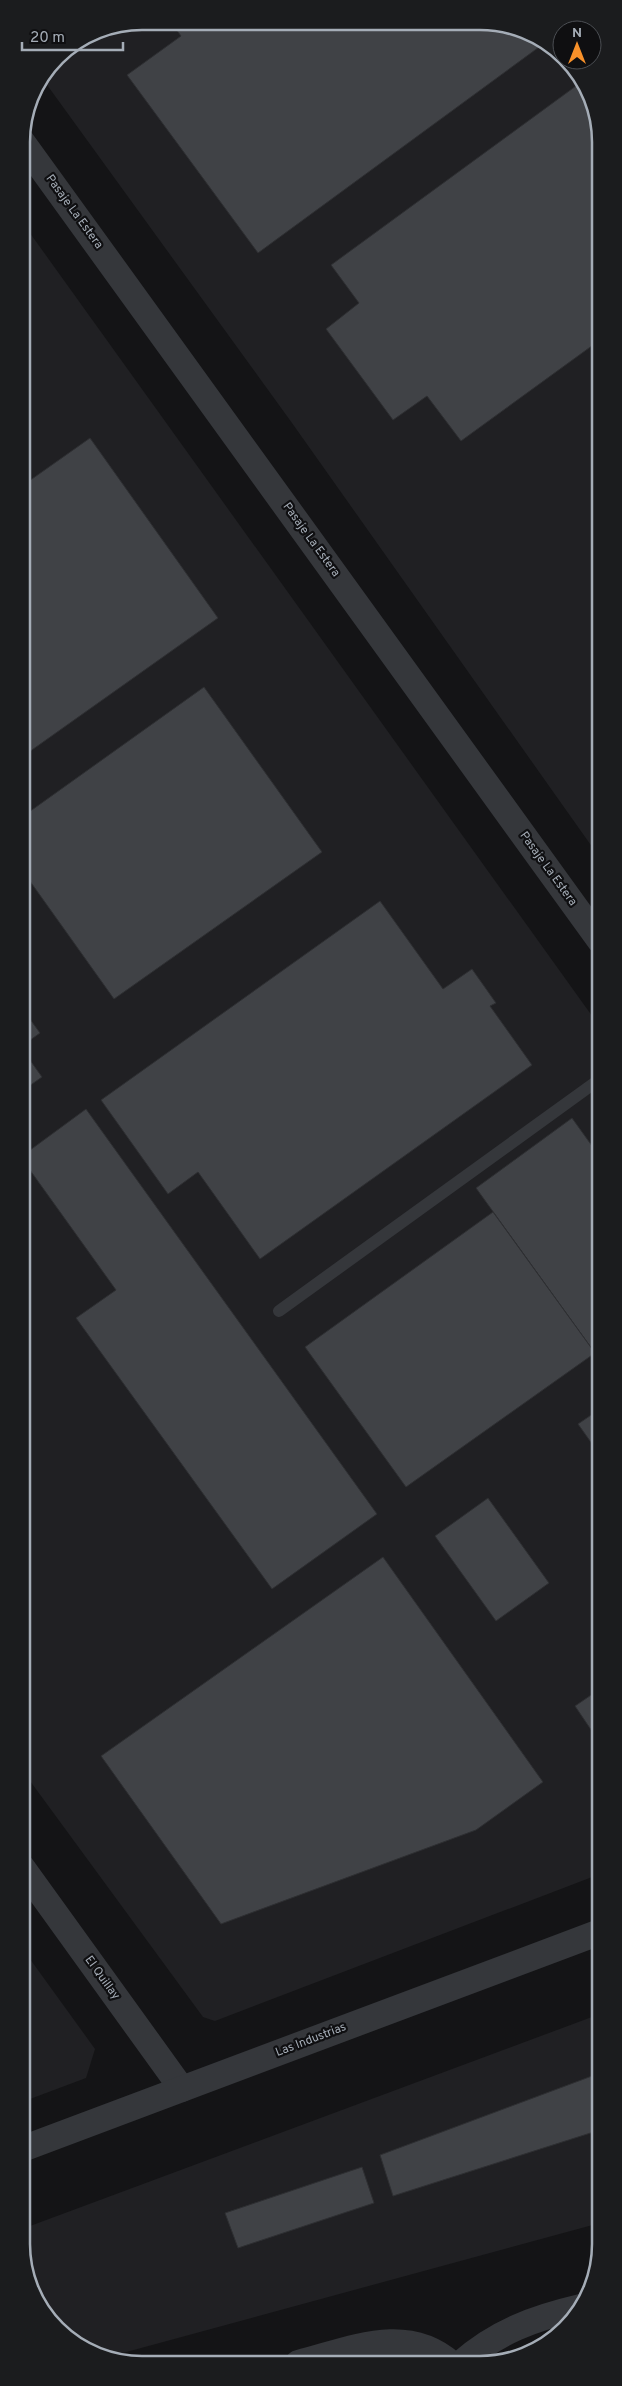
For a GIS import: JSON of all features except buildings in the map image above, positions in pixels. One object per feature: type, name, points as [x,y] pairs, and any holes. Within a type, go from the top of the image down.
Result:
[{"type":"street","name":"Pasaje La Estera","points":[[30,151],[592,927]]},
{"type":"street","name":"El Quillay","points":[[30,1878],[182,2089]]},
{"type":"street","name":"Las Industrias","points":[[30,2146],[592,1935]]},
{"type":"street","points":[[470,2356],[505,2331],[529,2320],[571,2310]]},
{"type":"street","points":[[327,2356],[389,2341],[406,2342],[431,2348],[442,2356]]},
{"type":"lane","points":[[279,1311],[592,1085]]},
{"type":"shaded area","points":[[135,30],[494,31],[516,36],[536,45],[552,56],[552,70],[566,70],[573,80],[586,106],[590,120],[592,142],[592,847],[292,423],[47,84],[58,68],[86,45],[106,36]]},
{"type":"shaded area","points":[[30,233],[592,1016],[592,1877],[215,2021],[203,2017],[30,1781]]},
{"type":"shaded area","points":[[30,1959],[95,2049],[86,2078],[30,2099]]},
{"type":"shaded area","points":[[592,2017],[592,2225],[120,2354],[86,2341],[74,2333],[53,2312],[36,2280],[32,2266],[30,2226]]}]
